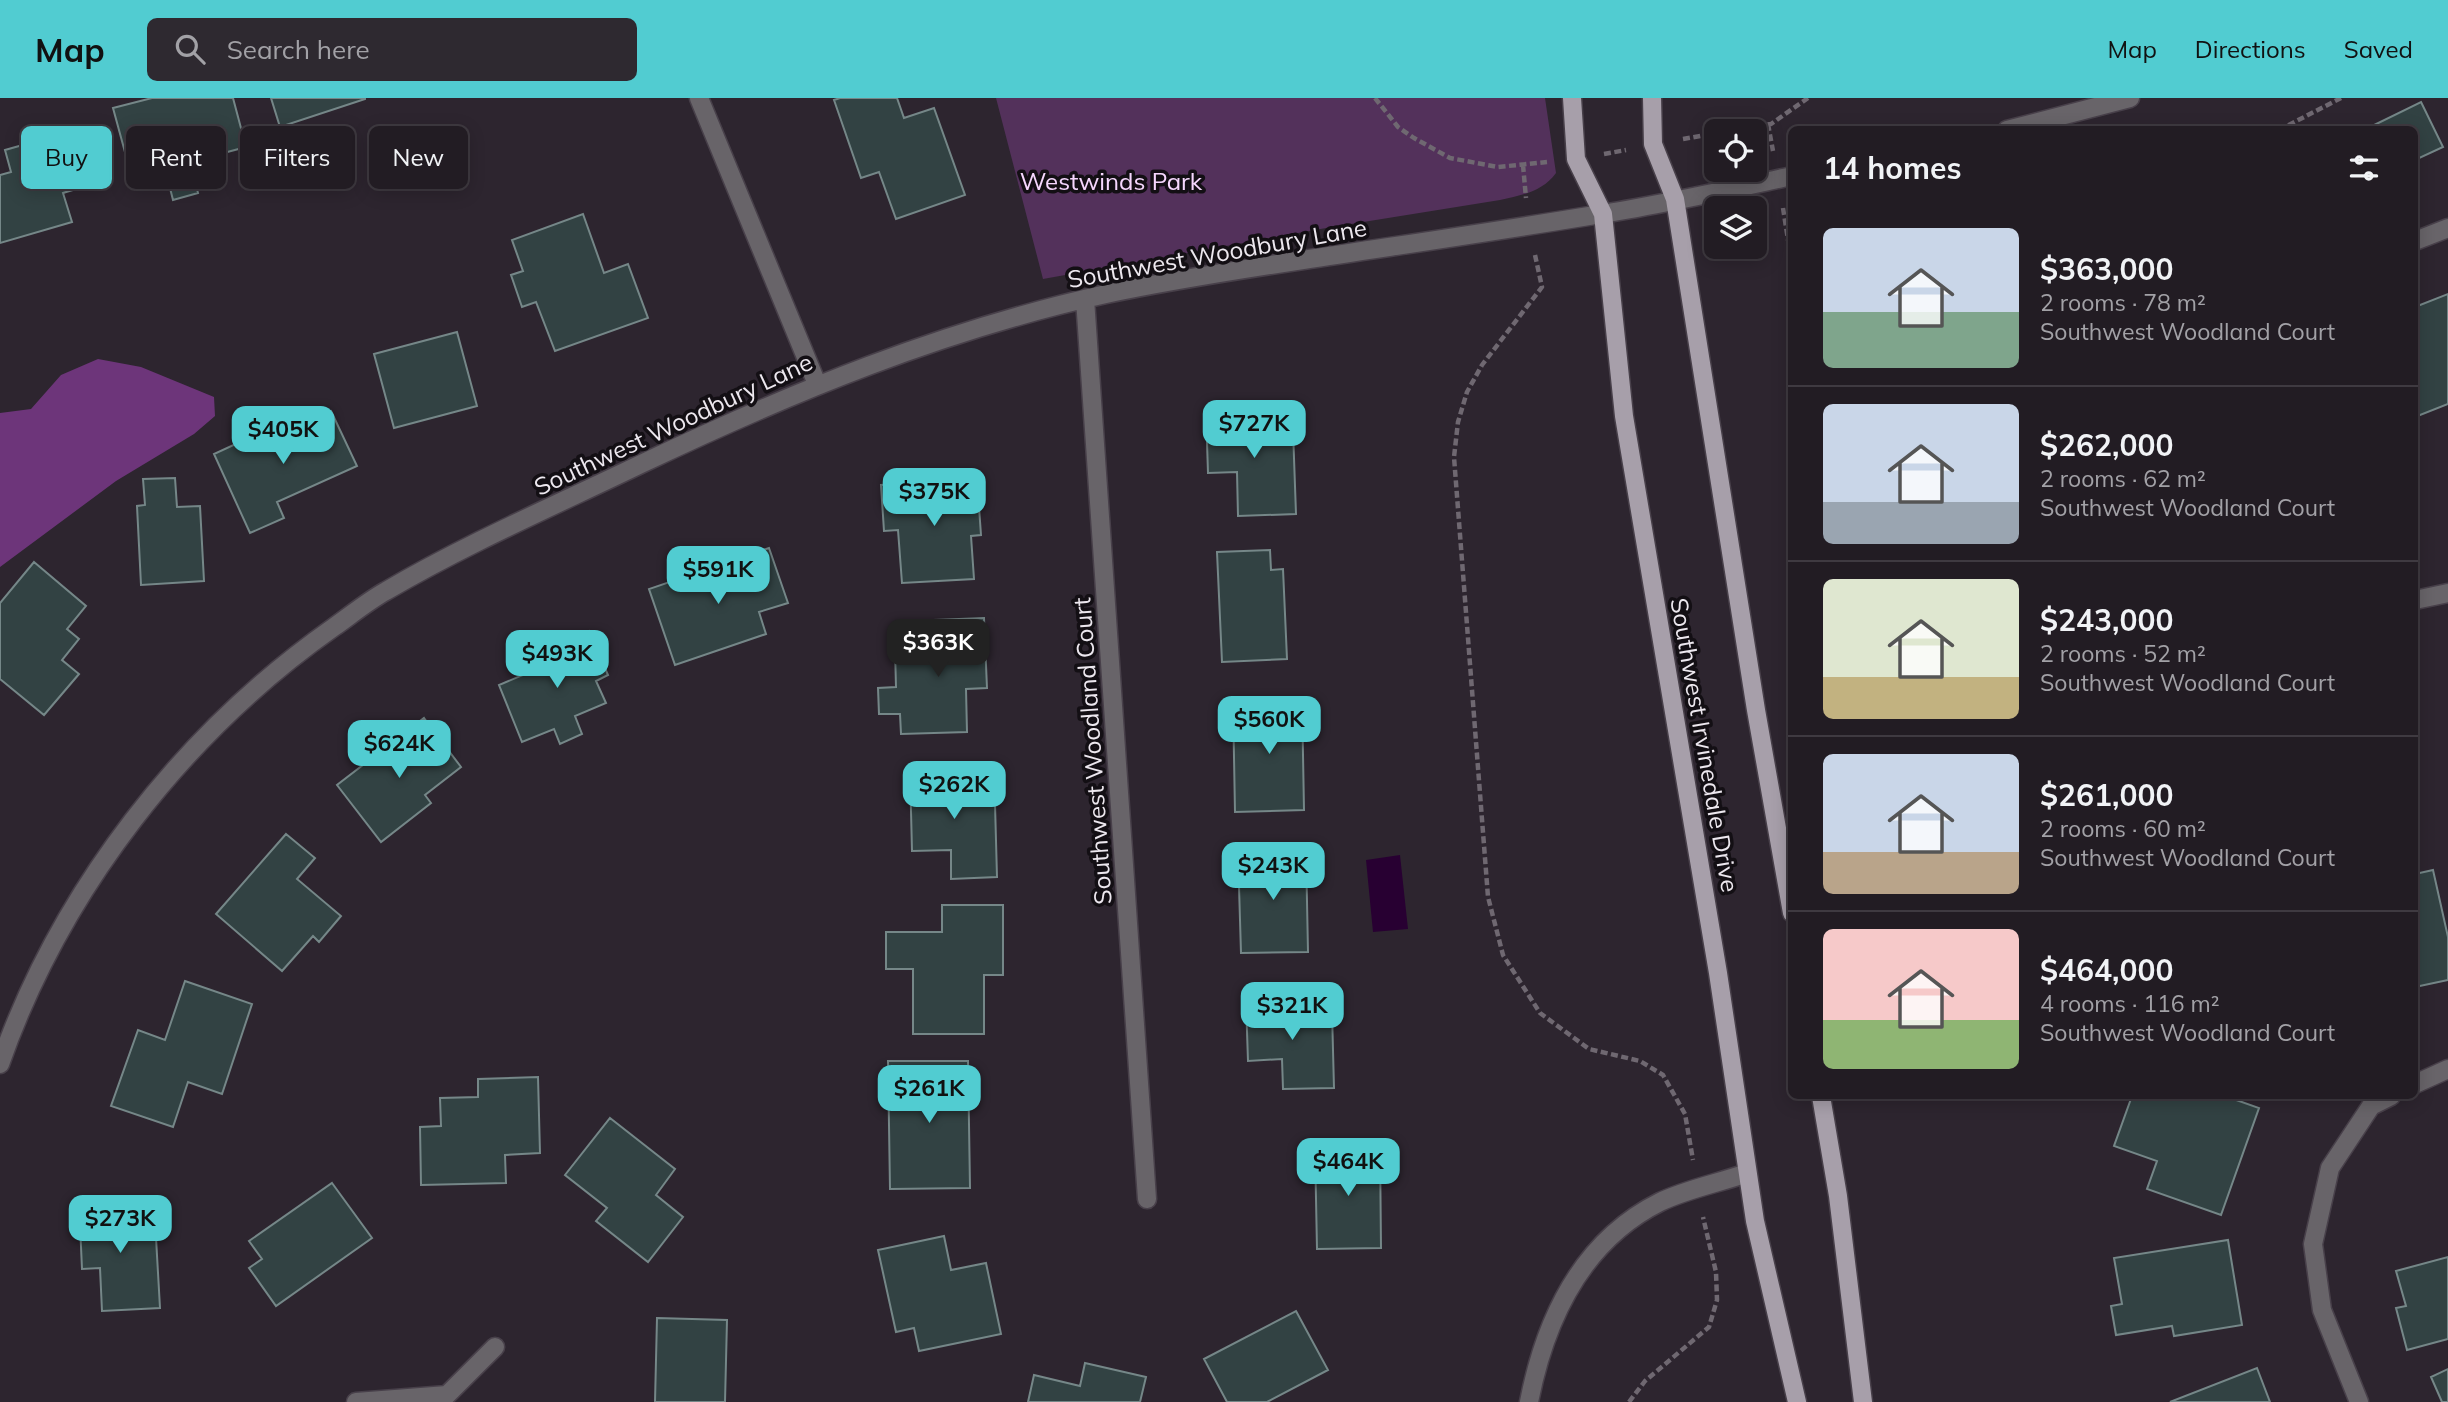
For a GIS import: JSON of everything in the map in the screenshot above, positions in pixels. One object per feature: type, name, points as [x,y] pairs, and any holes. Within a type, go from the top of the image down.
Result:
[{"type":"main road","name":"Southwest Irvinedale Drive","points":[[1572,98],[1576,159],[1603,214],[1624,416],[1718,973],[1747,1173],[1755,1221],[1797,1402]]},
{"type":"main road","points":[[1653,98],[1653,144],[1675,200],[1752,684],[1788,890]]},
{"type":"main road","points":[[1822,1099],[1838,1196],[1863,1402]]},
{"type":"street","points":[[699,98],[817,384]]},
{"type":"street","points":[[2022,126],[2130,98]]},
{"type":"street","name":"Southwest Woodbury Lane","points":[[0,1064],[12,1030],[56,938],[105,858],[164,782],[224,716],[295,654],[382,593],[460,551],[699,436],[817,384],[904,352],[1023,315],[1085,299],[1218,273],[1603,214],[1788,177]]},
{"type":"street","points":[[2418,241],[2448,228]]},
{"type":"street","name":"Southwest Woodland Court","points":[[1085,299],[1147,1199]]},
{"type":"street","points":[[2418,599],[2448,593]]},
{"type":"street","points":[[2418,1083],[2448,1069]]},
{"type":"street","points":[[2359,1402],[2322,1310],[2313,1244],[2330,1168],[2371,1105],[2384,1099]]},
{"type":"street","points":[[1529,1402],[1549,1328],[1576,1276],[1600,1245],[1620,1228],[1661,1202],[1747,1173]]},
{"type":"street","points":[[356,1402],[447,1395],[495,1347]]},
{"type":"path","points":[[1376,98],[1398,127],[1414,138]]},
{"type":"path","points":[[1767,125],[1808,98]]},
{"type":"path","points":[[2287,126],[2341,98]]},
{"type":"path","points":[[1523,164],[1525,175]]},
{"type":"path","points":[[1542,287],[1482,365],[1467,392],[1458,422],[1454,457],[1488,897],[1503,955],[1540,1013],[1589,1049],[1640,1061],[1662,1075],[1685,1114],[1710,1255],[1716,1272],[1717,1300],[1709,1327],[1645,1381],[1629,1402]]},
{"type":"green space","name":"Westwinds Park","points":[[996,98],[1545,98],[1556,173],[1538,189],[1500,200],[1043,279]]},
{"type":"shaded area","points":[[98,359],[141,367],[214,397],[215,416],[194,434],[116,481],[0,567],[0,413],[31,409],[61,375]]},
{"type":"shaded area","points":[[1400,855],[1408,929],[1373,932],[1366,860]]},
{"type":"building","points":[[152,98],[233,98],[240,126],[240,149],[226,152],[226,126],[126,126],[126,156],[113,108]]},
{"type":"building","points":[[271,98],[365,98],[283,126],[280,126]]},
{"type":"building","points":[[897,98],[904,118],[934,108],[965,195],[896,219],[879,172],[861,178],[834,100]]},
{"type":"building","points":[[2421,102],[2443,147],[2418,159],[2418,126],[2372,126]]},
{"type":"building","points":[[21,145],[21,189],[76,189],[63,193],[72,222],[0,243],[0,175],[11,172],[5,150]]},
{"type":"building","points":[[170,189],[197,189],[198,193],[173,200]]},
{"type":"building","points":[[583,214],[604,273],[628,264],[648,318],[555,351],[536,302],[522,307],[511,275],[523,271],[512,240]]},
{"type":"building","points":[[2448,294],[2448,404],[2418,416],[2418,306]]},
{"type":"building","points":[[457,332],[477,406],[394,428],[374,354]]},
{"type":"building","points":[[1268,409],[1269,430],[1293,430],[1296,514],[1238,516],[1237,472],[1208,473],[1206,411]]},
{"type":"building","points":[[331,411],[357,466],[277,502],[284,518],[250,533],[214,454],[292,418],[297,427]]},
{"type":"building","points":[[175,478],[177,507],[200,506],[204,581],[141,585],[137,506],[145,505],[143,479]]},
{"type":"building","points":[[977,479],[981,535],[971,536],[974,579],[902,583],[898,530],[884,531],[881,485]]},
{"type":"building","points":[[769,548],[788,603],[759,612],[766,634],[675,665],[649,589]]},
{"type":"building","points":[[1270,550],[1271,570],[1283,569],[1287,659],[1222,662],[1217,552]]},
{"type":"building","points":[[34,562],[86,606],[67,629],[79,639],[62,660],[79,674],[44,715],[0,679],[0,603]]},
{"type":"building","points":[[984,618],[987,688],[966,689],[967,732],[901,734],[900,714],[879,714],[878,688],[896,687],[895,648],[935,647],[934,620]]},
{"type":"building","points":[[589,631],[608,675],[596,681],[606,703],[575,716],[582,734],[560,744],[554,729],[522,742],[499,685],[535,670],[529,656]]},
{"type":"building","points":[[1302,699],[1304,810],[1235,812],[1233,701]]},
{"type":"building","points":[[424,718],[461,767],[425,795],[431,803],[381,842],[337,785]]},
{"type":"building","points":[[977,770],[978,805],[995,804],[997,877],[951,879],[951,850],[912,851],[910,771]]},
{"type":"building","points":[[286,834],[315,858],[297,879],[341,916],[319,942],[313,936],[282,971],[216,914]]},
{"type":"building","points":[[1306,851],[1308,952],[1241,953],[1238,853]]},
{"type":"building","points":[[2433,870],[2448,937],[2448,980],[2418,986],[2418,873]]},
{"type":"building","points":[[942,905],[1003,905],[1003,975],[984,975],[984,1034],[913,1034],[913,969],[886,969],[886,932],[942,932]]},
{"type":"building","points":[[185,981],[252,1004],[222,1094],[188,1082],[173,1127],[111,1106],[138,1030],[165,1040]]},
{"type":"building","points":[[1293,999],[1294,1012],[1332,1012],[1334,1088],[1283,1089],[1282,1059],[1248,1061],[1246,1001]]},
{"type":"building","points":[[888,1061],[968,1061],[970,1188],[890,1189]]},
{"type":"building","points":[[538,1077],[540,1153],[505,1155],[506,1183],[421,1185],[420,1127],[441,1126],[440,1098],[478,1097],[478,1079]]},
{"type":"building","points":[[2131,1099],[2234,1099],[2259,1108],[2221,1215],[2147,1189],[2157,1161],[2114,1146]]},
{"type":"building","points":[[610,1118],[675,1169],[656,1195],[683,1217],[648,1262],[596,1221],[607,1208],[565,1175]]},
{"type":"building","points":[[1380,1146],[1381,1248],[1317,1249],[1315,1148]]},
{"type":"building","points":[[332,1183],[372,1238],[276,1306],[249,1268],[262,1259],[249,1241]]},
{"type":"building","points":[[124,1199],[126,1221],[155,1220],[160,1308],[102,1311],[100,1268],[82,1269],[79,1202]]},
{"type":"building","points":[[944,1236],[951,1270],[986,1263],[1001,1334],[919,1351],[914,1328],[896,1332],[878,1250]]},
{"type":"building","points":[[2228,1240],[2242,1325],[2174,1336],[2172,1326],[2116,1335],[2111,1306],[2122,1304],[2114,1258]]},
{"type":"building","points":[[2448,1257],[2448,1339],[2407,1350],[2396,1308],[2406,1306],[2396,1271]]},
{"type":"building","points":[[1296,1311],[1328,1370],[1267,1402],[1227,1402],[1204,1359]]},
{"type":"building","points":[[657,1318],[727,1320],[725,1402],[655,1402]]},
{"type":"building","points":[[1085,1363],[1146,1377],[1140,1402],[1028,1402],[1034,1375],[1080,1386]]},
{"type":"building","points":[[2257,1368],[2270,1402],[2170,1402]]},
{"type":"building","points":[[2448,1369],[2448,1402],[2442,1402],[2431,1377]]}]
